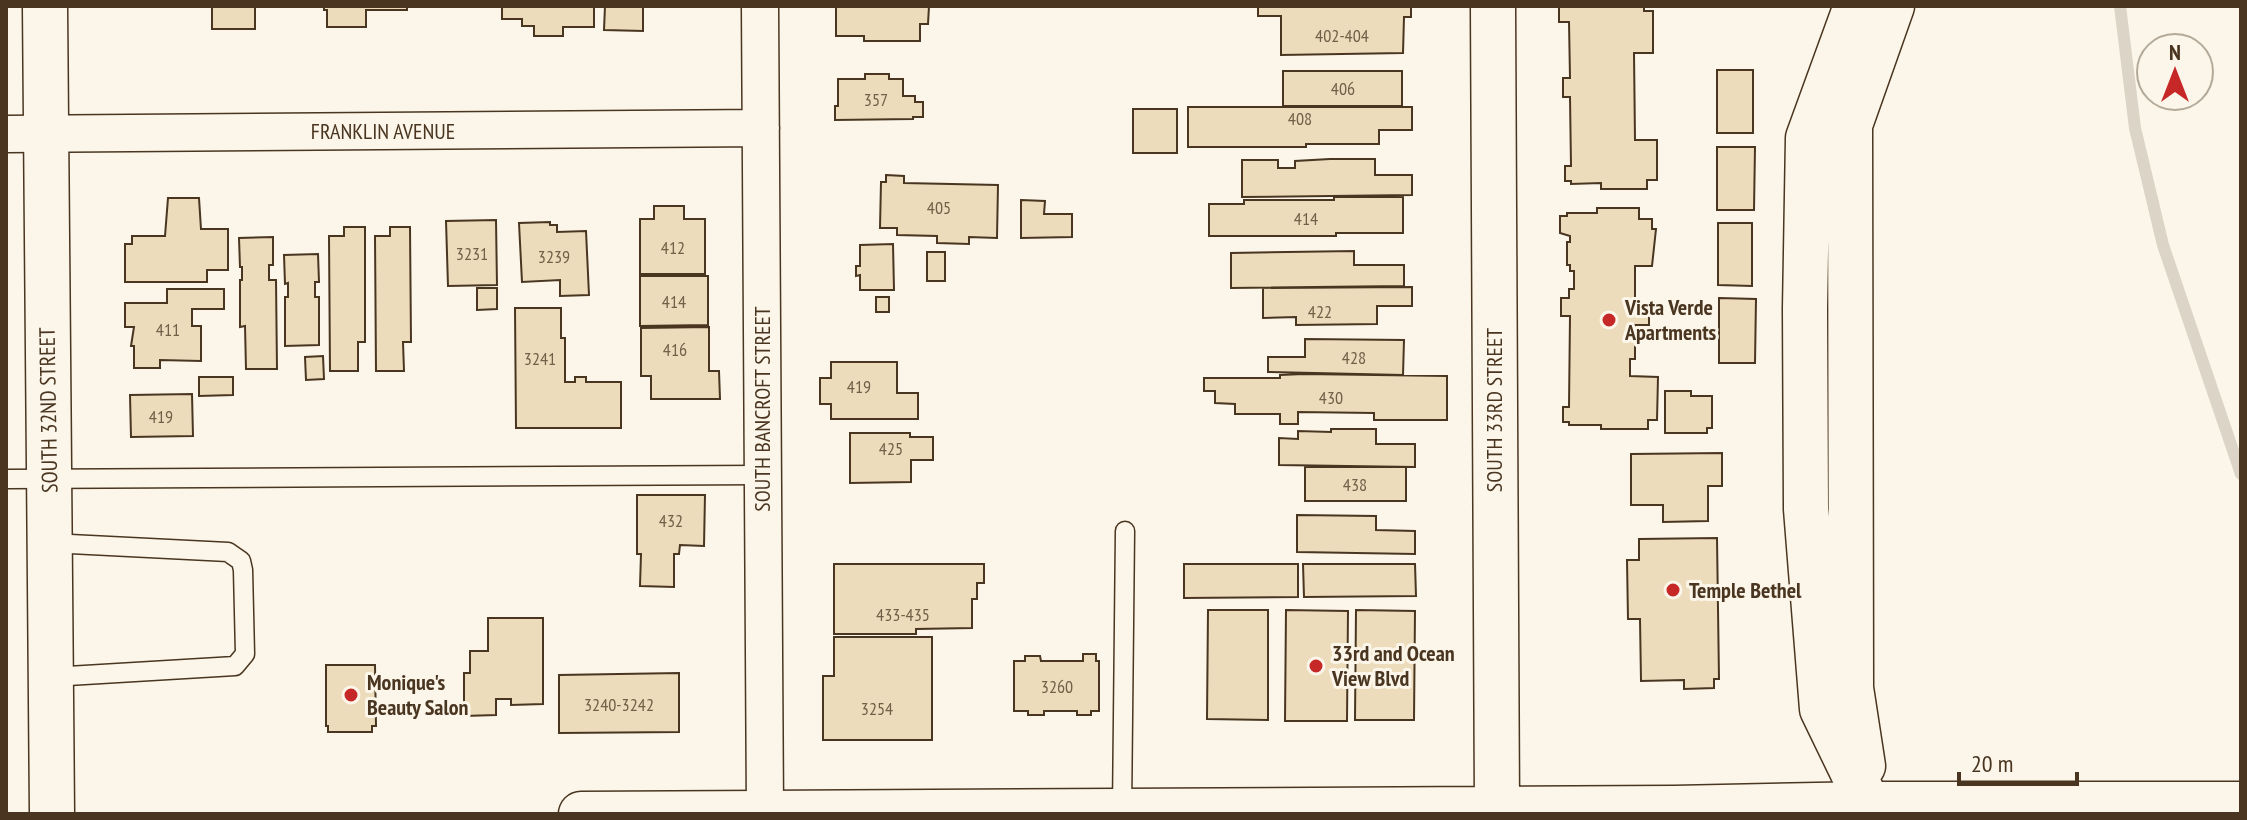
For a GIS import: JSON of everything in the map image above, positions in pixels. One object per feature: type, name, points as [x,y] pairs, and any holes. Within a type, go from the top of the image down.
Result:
[{"type":"main road","name":"SOUTH 32ND STREET","points":[[45,6],[25,133],[49,479],[52,814]]},
{"type":"main road","name":"SOUTH 33RD STREET","points":[[1493,6],[1497,811]]},
{"type":"main road","points":[[1856,6],[1808,138],[1806,509],[1822,709],[1868,804]]},
{"type":"main road","points":[[1868,804],[1851,688],[1850,125],[1892,6]]},
{"type":"main road","points":[[581,814],[1497,811],[1868,804],[2241,804]]},
{"type":"street","name":"SOUTH BANCROFT STREET","points":[[760,6],[765,813]]},
{"type":"street","name":"FRANKLIN AVENUE","points":[[25,133],[761,128]]},
{"type":"lane","points":[[6,479],[763,475]]},
{"type":"lane","points":[[1122,811],[1125,531]]},
{"type":"lane","points":[[50,543],[228,552],[241,561],[243,570],[245,654],[235,666],[51,677]]},
{"type":"building","points":[[212,6],[255,6],[255,29],[212,29]]},
{"type":"building","points":[[324,6],[407,6],[407,10],[366,10],[366,27],[327,27],[327,10]]},
{"type":"building","points":[[502,6],[594,6],[594,27],[563,27],[563,36],[534,36],[534,26],[522,26],[522,19],[502,19]]},
{"type":"building","points":[[605,6],[643,6],[643,31],[604,30]]},
{"type":"building","points":[[836,6],[929,6],[928,24],[920,24],[920,41],[864,41],[864,36],[836,36]]},
{"type":"building","points":[[1258,6],[1411,6],[1411,17],[1404,17],[1403,53],[1281,55],[1281,16],[1258,16]]},
{"type":"building","points":[[1644,6],[1644,11],[1653,11],[1653,53],[1634,53],[1635,140],[1657,140],[1657,180],[1647,180],[1647,189],[1601,189],[1601,183],[1571,184],[1571,181],[1565,181],[1565,166],[1571,166],[1570,97],[1563,97],[1563,78],[1570,78],[1569,22],[1559,22],[1559,7]]},
{"type":"building","points":[[1717,70],[1753,70],[1753,133],[1717,133]]},
{"type":"building","points":[[1283,71],[1402,71],[1402,106],[1283,106]]},
{"type":"building","points":[[865,74],[889,74],[889,79],[903,79],[903,96],[915,96],[915,102],[923,102],[923,117],[835,120],[838,79],[865,79]]},
{"type":"building","points":[[1188,107],[1412,107],[1412,130],[1379,130],[1379,144],[1188,147]]},
{"type":"building","points":[[1133,109],[1177,109],[1177,153],[1133,153]]},
{"type":"building","points":[[1717,147],[1755,147],[1754,210],[1717,210]]},
{"type":"building","points":[[1375,159],[1375,175],[1412,175],[1412,195],[1242,197],[1242,160],[1278,160],[1278,168],[1295,168],[1295,161]]},
{"type":"building","points":[[886,175],[904,176],[904,183],[998,185],[997,238],[969,237],[969,244],[937,243],[937,236],[897,235],[897,228],[880,228],[881,182],[886,182]]},
{"type":"building","points":[[1334,197],[1403,197],[1403,233],[1209,236],[1209,204],[1244,204],[1244,200],[1334,200]]},
{"type":"building","points":[[168,198],[199,198],[201,229],[228,229],[228,270],[207,270],[207,282],[125,282],[125,244],[132,244],[132,236],[165,236]]},
{"type":"building","points":[[1021,200],[1045,201],[1044,214],[1072,214],[1072,237],[1021,238]]},
{"type":"building","points":[[654,206],[684,206],[684,219],[705,219],[705,274],[640,274],[640,219],[654,219]]},
{"type":"building","name":"Vista Verde Apartments","points":[[1597,208],[1639,208],[1639,219],[1652,219],[1652,229],[1656,229],[1652,266],[1635,266],[1635,310],[1649,311],[1649,325],[1635,325],[1635,359],[1630,359],[1630,376],[1658,377],[1657,420],[1648,420],[1648,429],[1601,429],[1601,425],[1569,425],[1569,422],[1563,422],[1563,407],[1569,407],[1570,316],[1561,316],[1561,298],[1569,298],[1569,289],[1574,289],[1574,271],[1570,271],[1570,265],[1567,265],[1570,236],[1560,233],[1560,216],[1567,216],[1567,213],[1597,213]]},
{"type":"building","points":[[496,220],[497,285],[448,286],[446,221]]},
{"type":"building","points":[[550,222],[550,225],[557,225],[557,232],[586,231],[589,295],[560,296],[560,280],[522,282],[519,223]]},
{"type":"building","points":[[1718,223],[1752,223],[1752,286],[1718,285]]},
{"type":"building","points":[[344,227],[365,227],[365,342],[358,342],[358,371],[330,371],[329,236],[344,236]]},
{"type":"building","points":[[390,227],[410,227],[411,342],[403,342],[404,371],[376,371],[375,236],[390,236]]},
{"type":"building","points":[[273,237],[273,265],[269,265],[269,280],[276,280],[277,369],[246,369],[245,326],[240,327],[242,267],[239,238]]},
{"type":"building","points":[[893,244],[894,290],[860,290],[860,275],[856,276],[856,266],[860,266],[860,245]]},
{"type":"building","points":[[1354,251],[1354,265],[1404,265],[1404,286],[1231,288],[1231,253]]},
{"type":"building","points":[[927,252],[945,252],[945,281],[927,281]]},
{"type":"building","points":[[318,254],[319,282],[315,282],[315,297],[319,297],[319,345],[285,346],[288,283],[285,284],[284,255]]},
{"type":"building","points":[[640,276],[708,276],[708,325],[640,326]]},
{"type":"building","points":[[1412,287],[1412,306],[1377,306],[1377,324],[1296,325],[1296,317],[1263,318],[1263,288]]},
{"type":"building","points":[[477,288],[497,288],[497,309],[477,310]]},
{"type":"building","points":[[167,289],[224,289],[224,309],[192,309],[192,326],[201,326],[201,361],[160,360],[160,368],[134,368],[134,346],[131,346],[134,327],[125,327],[125,303],[167,303]]},
{"type":"building","points":[[876,297],[889,297],[889,312],[876,312]]},
{"type":"building","points":[[1719,298],[1756,299],[1755,363],[1719,363]]},
{"type":"building","points":[[515,308],[561,308],[565,382],[575,382],[575,377],[586,377],[586,382],[621,382],[621,428],[516,428]]},
{"type":"building","points":[[709,327],[709,371],[719,371],[720,399],[651,399],[651,376],[641,376],[641,328]]},
{"type":"building","points":[[1305,339],[1404,340],[1403,375],[1268,372],[1268,357],[1305,357]]},
{"type":"building","points":[[323,356],[324,379],[306,380],[305,357]]},
{"type":"building","points":[[831,362],[897,362],[897,393],[918,393],[918,419],[831,419],[831,404],[820,404],[820,378],[831,378]]},
{"type":"building","points":[[1280,375],[1447,376],[1447,420],[1374,420],[1374,413],[1298,412],[1298,424],[1280,424],[1280,414],[1235,414],[1235,404],[1215,403],[1215,391],[1204,391],[1204,378],[1280,378]]},
{"type":"building","points":[[199,377],[233,377],[233,395],[199,396]]},
{"type":"building","points":[[1665,391],[1691,391],[1691,396],[1712,396],[1712,428],[1707,428],[1707,433],[1665,433]]},
{"type":"building","points":[[192,394],[193,436],[131,437],[130,395]]},
{"type":"building","points":[[1331,429],[1376,429],[1376,444],[1415,444],[1415,467],[1279,465],[1279,438],[1298,439],[1298,431],[1331,432]]},
{"type":"building","points":[[850,433],[910,433],[910,437],[933,437],[933,460],[911,460],[911,482],[850,483]]},
{"type":"building","points":[[1722,453],[1722,486],[1708,486],[1708,521],[1663,522],[1663,505],[1631,505],[1631,454]]},
{"type":"building","points":[[1305,467],[1406,467],[1406,501],[1305,501]]},
{"type":"building","points":[[637,495],[705,495],[704,546],[680,545],[679,554],[674,554],[674,587],[640,586]]},
{"type":"building","points":[[1297,515],[1376,516],[1376,530],[1415,531],[1415,554],[1297,552]]},
{"type":"building","name":"Temple Bethel","points":[[1717,538],[1719,679],[1714,679],[1714,688],[1684,689],[1684,680],[1641,681],[1640,619],[1628,619],[1627,560],[1639,560],[1639,539]]},
{"type":"building","points":[[834,564],[984,564],[984,583],[977,583],[977,599],[972,599],[972,628],[916,629],[916,634],[834,634]]},
{"type":"building","name":"33rd and Ocean View Blvd","points":[[1184,564],[1298,564],[1298,597],[1184,598]]},
{"type":"building","name":"33rd and Ocean View Blvd","points":[[1303,564],[1415,564],[1416,596],[1304,597]]},
{"type":"building","name":"33rd and Ocean View Blvd","points":[[1208,610],[1268,610],[1268,720],[1207,719]]},
{"type":"building","name":"33rd and Ocean View Blvd","points":[[1286,610],[1348,611],[1347,721],[1285,721]]},
{"type":"building","name":"33rd and Ocean View Blvd","points":[[1356,610],[1415,611],[1414,720],[1355,720]]},
{"type":"building","points":[[488,618],[543,618],[543,704],[511,705],[511,699],[496,699],[496,715],[464,716],[464,673],[470,673],[470,651],[488,651]]},
{"type":"building","points":[[834,637],[932,637],[932,740],[823,740],[823,676],[834,676]]},
{"type":"building","points":[[1083,654],[1096,654],[1096,661],[1099,661],[1099,711],[1091,711],[1091,715],[1077,715],[1077,711],[1044,711],[1044,715],[1028,715],[1028,711],[1014,711],[1014,661],[1025,661],[1025,656],[1040,656],[1041,661],[1083,661]]},
{"type":"building","name":"Monique's Beauty Salon","points":[[326,665],[375,665],[376,726],[372,726],[372,732],[328,732]]},
{"type":"building","points":[[679,673],[679,732],[559,733],[559,675]]},
{"type":"waterway","points":[[2120,6],[2135,128],[2163,245],[2241,474]]},
{"type":"place","name":"Vista Verde Apartments","points":[[1609,320]]},
{"type":"place","name":"Temple Bethel","points":[[1673,590]]},
{"type":"place","name":"33rd and Ocean View Blvd","points":[[1316,666]]},
{"type":"place","name":"Monique's Beauty Salon","points":[[351,695]]}]
